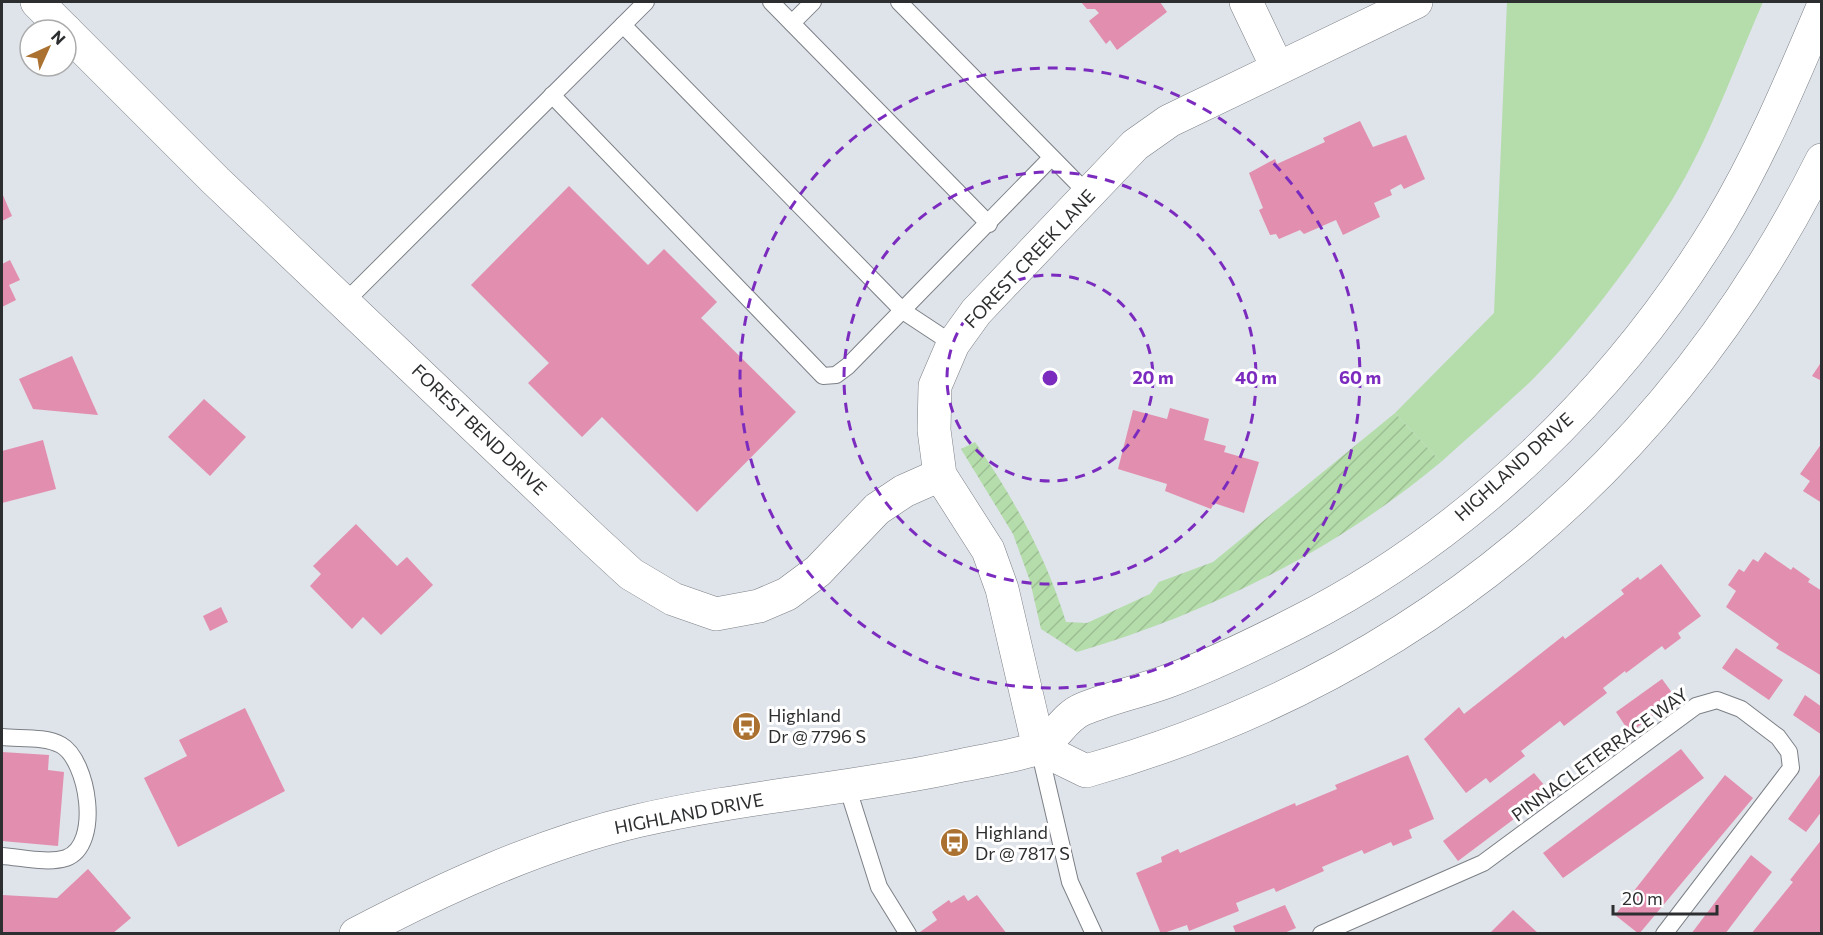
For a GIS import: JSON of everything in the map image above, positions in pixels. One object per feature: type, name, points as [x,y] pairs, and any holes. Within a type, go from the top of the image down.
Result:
[{"type":"main road","name":"FOREST BEND DRIVE","points":[[37,2],[54,18]]},
{"type":"main road","points":[[1246,2],[1277,67]]},
{"type":"main road","name":"FOREST CREEK LANE","points":[[1039,748],[1002,590],[988,550],[940,475],[934,430],[935,386],[953,344],[976,312],[1135,145],[1169,121],[1416,2]]},
{"type":"main road","name":"HIGHLAND DRIVE","points":[[356,933],[473,879],[609,830],[692,811],[908,777],[1039,748],[1073,714],[1169,681],[1236,653],[1301,621],[1362,586],[1413,553],[1514,471],[1604,381],[1687,273],[1751,167],[1784,98],[1821,9]]},
{"type":"main road","name":"FOREST BEND DRIVE","points":[[78,42],[343,304],[631,574],[673,599],[716,614],[759,606],[787,594],[818,571],[877,509],[904,490],[940,475]]},
{"type":"main road","points":[[1039,748],[1086,771],[1146,754],[1216,727],[1286,697],[1356,659],[1427,616],[1491,569],[1550,521],[1604,470],[1678,386],[1755,281],[1797,210],[1821,160]]},
{"type":"lane","points":[[343,304],[646,2]]},
{"type":"lane","points":[[771,2],[989,224]]},
{"type":"lane","points":[[792,23],[813,2]]},
{"type":"lane","points":[[899,2],[1089,195]]},
{"type":"lane","points":[[623,25],[903,311],[953,344]]},
{"type":"lane","points":[[552,95],[824,376],[836,375],[848,366],[1051,158]]},
{"type":"lane","name":"PINNACLETERRACE WAY","points":[[1321,933],[1483,863],[1696,706],[1717,700],[1741,709],[1778,737],[1789,752],[1791,768],[1664,933]]},
{"type":"lane","points":[[2,738],[61,745],[70,754],[78,770],[89,820],[86,837],[78,849],[67,858],[2,856]]},
{"type":"lane","points":[[1039,748],[1070,882],[1094,933]]},
{"type":"lane","points":[[847,786],[876,878],[908,933]]},
{"type":"green space","points":[[1507,2],[1763,2],[1698,152],[1672,200],[1641,247],[1568,342],[1529,383],[1441,462],[1395,413],[1494,313]]},
{"type":"green space","points":[[1395,413],[1441,462],[1400,494],[1358,524],[1269,576],[1175,618],[1077,652],[1041,629],[1030,581],[1013,534],[961,449],[975,442],[1003,485],[1039,551],[1066,622],[1087,623],[1150,594],[1159,582],[1213,562]]},
{"type":"building","points":[[1081,2],[1160,2],[1167,12],[1117,50],[1110,40],[1106,44],[1089,21],[1099,13],[1095,9],[1087,9]]},
{"type":"building","points":[[1360,121],[1373,147],[1406,135],[1425,179],[1404,189],[1401,184],[1390,190],[1392,195],[1374,203],[1380,217],[1343,235],[1336,220],[1304,234],[1300,230],[1279,239],[1276,234],[1270,235],[1259,210],[1263,208],[1249,173],[1275,159],[1277,164],[1325,142],[1323,138]]},
{"type":"building","points":[[569,186],[648,265],[664,249],[717,302],[701,318],[796,412],[697,512],[602,417],[582,437],[528,383],[549,363],[471,285]]},
{"type":"building","points":[[2,193],[12,216],[2,221]]},
{"type":"building","points":[[10,260],[20,280],[9,285],[16,300],[2,307],[2,264]]},
{"type":"building","points":[[72,356],[98,415],[33,409],[19,379]]},
{"type":"building","points":[[1822,361],[1822,381],[1812,376]]},
{"type":"building","points":[[204,399],[246,437],[210,476],[168,437]]},
{"type":"building","points":[[1170,408],[1209,419],[1204,440],[1226,446],[1224,452],[1259,462],[1244,513],[1214,503],[1211,509],[1165,491],[1167,484],[1118,469],[1133,410],[1167,419]]},
{"type":"building","points":[[43,440],[56,489],[2,503],[2,451]]},
{"type":"building","points":[[1822,443],[1822,503],[1803,491],[1810,481],[1800,474]]},
{"type":"building","points":[[356,524],[397,566],[407,557],[433,585],[381,635],[363,617],[352,629],[310,586],[321,574],[313,566]]},
{"type":"building","points":[[1765,552],[1791,570],[1793,567],[1810,579],[1808,582],[1822,591],[1822,676],[1776,648],[1779,644],[1726,607],[1736,591],[1728,585],[1739,569],[1744,572],[1753,559],[1758,562]]},
{"type":"building","points":[[1661,564],[1701,616],[1678,633],[1681,638],[1665,650],[1662,646],[1603,688],[1607,693],[1564,726],[1560,721],[1521,751],[1525,756],[1490,783],[1486,778],[1466,793],[1424,739],[1459,707],[1464,714],[1563,636],[1565,639],[1624,594],[1621,590],[1638,577],[1640,580]]},
{"type":"building","points":[[221,607],[228,622],[210,631],[203,616]]},
{"type":"building","points":[[1736,648],[1783,680],[1769,700],[1722,668]]},
{"type":"building","points":[[1662,679],[1676,698],[1630,733],[1616,712]]},
{"type":"building","points":[[1805,695],[1822,707],[1822,735],[1793,715]]},
{"type":"building","points":[[245,708],[285,791],[178,847],[144,778],[187,756],[179,740]]},
{"type":"building","points":[[1681,749],[1704,778],[1563,878],[1543,853]]},
{"type":"building","points":[[2,752],[49,755],[48,770],[64,772],[58,846],[2,841]]},
{"type":"building","points":[[1408,755],[1434,819],[1409,830],[1412,838],[1393,846],[1391,842],[1364,854],[1362,850],[1322,867],[1324,871],[1276,892],[1274,888],[1236,903],[1239,911],[1189,931],[1187,925],[1161,934],[1136,873],[1162,862],[1161,857],[1178,849],[1180,853],[1295,803],[1296,806],[1337,789],[1335,785]]},
{"type":"building","points":[[1822,772],[1822,811],[1806,832],[1788,819]]},
{"type":"building","points":[[1534,773],[1550,792],[1458,861],[1443,841]]},
{"type":"building","points":[[1725,775],[1753,798],[1639,934],[1615,915]]},
{"type":"building","points":[[1822,839],[1822,934],[1751,934],[1793,882],[1790,880]]},
{"type":"building","points":[[1751,855],[1772,872],[1725,934],[1691,934]]},
{"type":"building","points":[[88,869],[131,918],[112,934],[2,934],[2,895],[57,898]]},
{"type":"building","points":[[964,895],[968,901],[977,895],[1007,934],[921,934],[920,932],[937,920],[932,912],[949,900],[951,903]]},
{"type":"building","points":[[1285,905],[1296,928],[1282,934],[1236,934],[1233,926]]},
{"type":"building","points":[[1513,910],[1539,934],[1489,934]]},
{"type":"place","name":"Highland Dr @ 7796 S","points":[[747,726]]},
{"type":"place","name":"Highland Dr @ 7817 S","points":[[954,843]]}]
